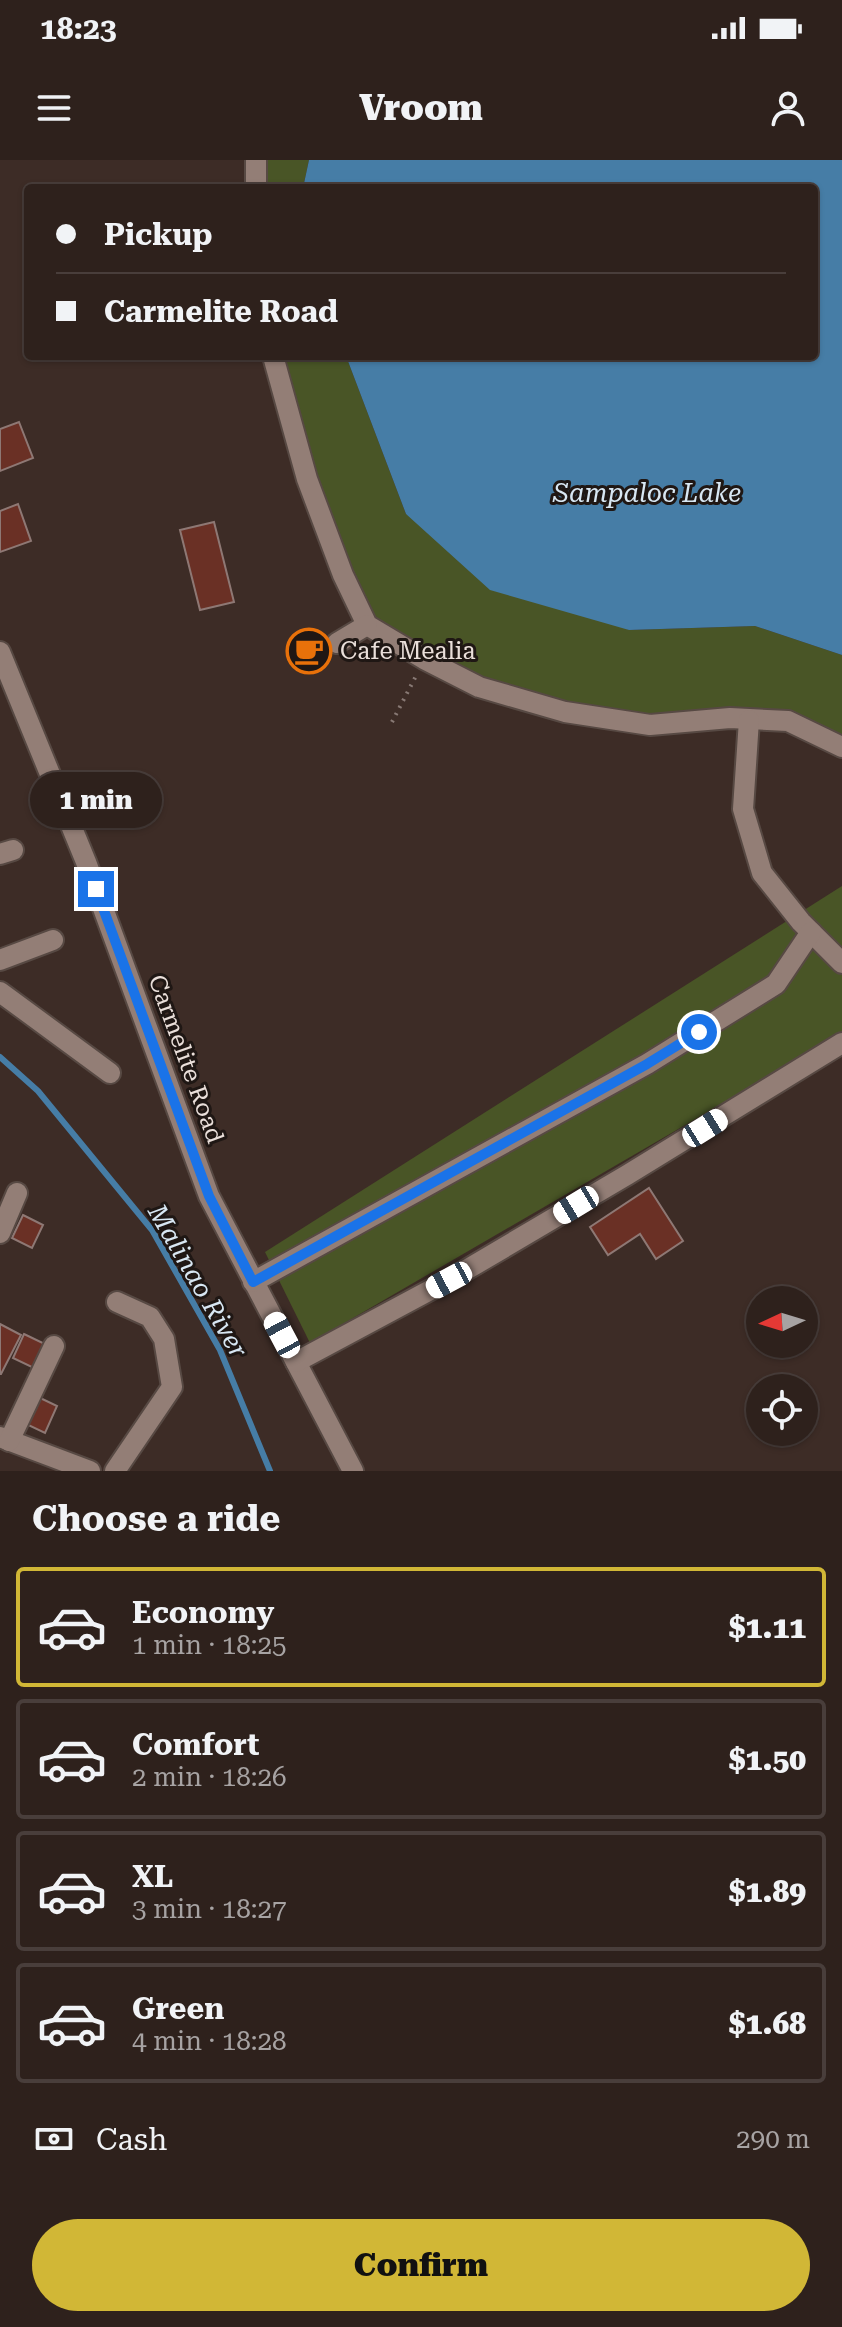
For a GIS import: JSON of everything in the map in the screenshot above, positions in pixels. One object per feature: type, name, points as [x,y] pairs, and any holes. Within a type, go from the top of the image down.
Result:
[{"type":"street","points":[[256,160],[256,184]]},
{"type":"street","points":[[274,360],[307,479],[343,575],[367,625],[479,687],[565,712],[650,725],[730,718],[788,721],[842,747]]},
{"type":"street","points":[[337,643],[367,625]]},
{"type":"street","name":"Carmelite Road","points":[[0,652],[86,862],[209,1196],[353,1471]]},
{"type":"street","points":[[749,720],[743,809],[762,873],[811,932],[842,963]]},
{"type":"street","points":[[253,1282],[647,1064],[776,984],[811,932]]},
{"type":"street","points":[[0,960],[53,940]]},
{"type":"street","points":[[0,992],[110,1073]]},
{"type":"street","points":[[296,1362],[449,1280],[842,1043]]},
{"type":"street","points":[[0,1233],[17,1193]]},
{"type":"street","points":[[115,1471],[172,1387],[164,1339],[150,1317],[117,1302]]},
{"type":"street","points":[[54,1346],[4,1439],[90,1471]]},
{"type":"path","points":[[392,722],[424,659]]},
{"type":"green space","points":[[256,160],[309,160],[304,184],[256,184]]},
{"type":"green space","points":[[274,360],[348,360],[406,514],[629,630],[755,626],[842,655],[842,747],[788,721],[650,725],[479,687],[367,625]]},
{"type":"green space","points":[[842,886],[842,1031],[310,1343],[265,1252]]},
{"type":"water","name":"Sampaloc Lake","points":[[309,160],[842,160],[842,655],[755,626],[629,630],[490,590],[406,514],[348,360],[818,360],[818,184],[304,184]]},
{"type":"building","points":[[19,422],[33,458],[0,471],[0,429]]},
{"type":"building","points":[[18,504],[31,541],[0,552],[0,511]]},
{"type":"building","points":[[214,522],[234,602],[200,610],[180,530]]},
{"type":"building","points":[[649,1188],[683,1241],[656,1259],[640,1234],[608,1255],[590,1227]]},
{"type":"building","points":[[23,1215],[43,1225],[32,1248],[12,1238]]},
{"type":"building","points":[[0,1324],[21,1335],[1,1374],[0,1374]]},
{"type":"building","points":[[24,1334],[49,1346],[38,1370],[13,1358]]},
{"type":"building","points":[[34,1395],[57,1406],[45,1433],[22,1422]]},
{"type":"waterway","name":"Malinao River","points":[[0,1057],[38,1091],[152,1230],[220,1350],[270,1471]]},
{"type":"place","name":"Cafe Mealia","points":[[309,651]]},
{"type":"route","points":[[96,889],[209,1196],[253,1282],[647,1064],[699,1032]]}]
